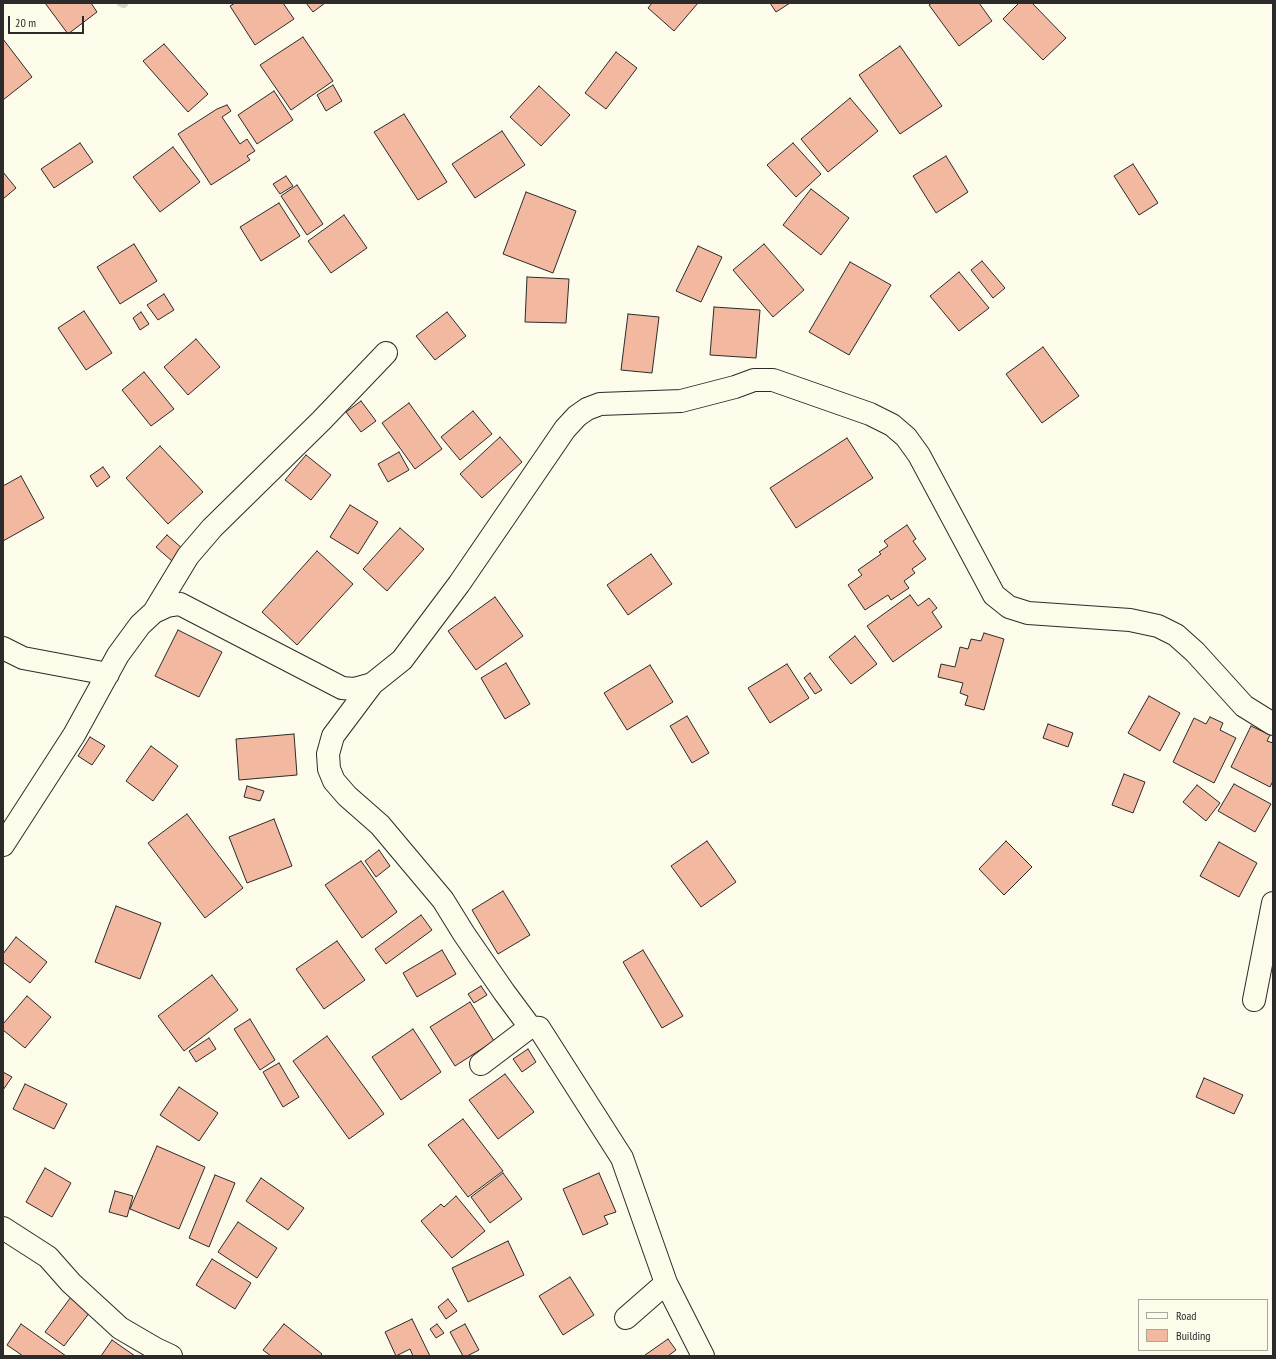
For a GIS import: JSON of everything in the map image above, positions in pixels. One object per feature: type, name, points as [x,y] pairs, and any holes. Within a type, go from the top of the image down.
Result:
[{"type":"street","points":[[3,845],[74,735],[118,655],[140,625],[154,612],[188,556],[212,528],[321,421],[386,353]]},
{"type":"street","points":[[530,1027],[464,934],[443,900],[380,825],[347,796],[334,781],[329,769],[328,754],[333,736],[372,684],[402,660],[459,584],[565,429],[577,416],[587,409],[600,404],[681,401],[735,387],[754,380],[773,380],[870,414],[892,425],[906,437],[919,455],[994,595],[1009,607],[1028,612],[1130,620],[1158,626],[1176,635],[1195,652],[1244,706],[1273,724]]},
{"type":"street","points":[[154,612],[167,606],[180,604],[342,688],[354,689],[372,684]]},
{"type":"street","points":[[3,648],[24,658],[108,674]]},
{"type":"street","points":[[1254,1000],[1273,904]]},
{"type":"street","points":[[481,1064],[530,1027],[538,1028],[622,1158],[666,1283],[703,1356]]},
{"type":"street","points":[[3,1228],[48,1257],[72,1283],[120,1328],[170,1356]]},
{"type":"street","points":[[626,1318],[666,1283]]},
{"type":"building","points":[[45,3],[91,3],[97,12],[68,34]]},
{"type":"building","points":[[235,3],[283,3],[294,19],[255,45],[230,6]]},
{"type":"building","points":[[306,3],[325,3],[313,12]]},
{"type":"building","points":[[652,3],[698,3],[674,31],[648,8]]},
{"type":"building","points":[[770,3],[790,3],[776,12]]},
{"type":"building","points":[[932,3],[979,3],[992,21],[959,46],[929,5]]},
{"type":"building","points":[[1019,3],[1032,3],[1066,38],[1043,60],[1003,19]]},
{"type":"building","points":[[303,37],[333,81],[291,110],[260,65]]},
{"type":"building","points":[[3,39],[32,77],[3,100]]},
{"type":"building","points":[[164,44],[208,94],[188,112],[143,61]]},
{"type":"building","points":[[900,46],[942,106],[900,134],[859,75]]},
{"type":"building","points":[[616,52],[637,68],[606,109],[585,93]]},
{"type":"building","points":[[333,85],[342,101],[326,111],[317,95]]},
{"type":"building","points":[[539,86],[570,115],[541,146],[510,117]]},
{"type":"building","points":[[274,91],[293,120],[257,144],[238,115]]},
{"type":"building","points":[[850,98],[878,131],[828,172],[801,139]]},
{"type":"building","points":[[227,105],[231,111],[222,117],[240,144],[247,139],[255,151],[247,156],[250,160],[211,185],[178,134],[217,109]]},
{"type":"building","points":[[404,114],[447,182],[418,200],[374,132]]},
{"type":"building","points":[[502,131],[525,165],[475,198],[452,164]]},
{"type":"building","points":[[80,143],[93,162],[54,188],[41,169]]},
{"type":"building","points":[[793,143],[821,174],[796,197],[767,165]]},
{"type":"building","points":[[173,147],[200,182],[160,212],[133,177]]},
{"type":"building","points":[[946,156],[968,192],[936,213],[913,176]]},
{"type":"building","points":[[1133,164],[1158,203],[1139,215],[1114,176]]},
{"type":"building","points":[[3,172],[16,188],[3,199]]},
{"type":"building","points":[[286,176],[293,186],[280,194],[273,184]]},
{"type":"building","points":[[297,185],[323,224],[307,235],[281,196]]},
{"type":"building","points":[[811,189],[849,218],[821,255],[783,225]]},
{"type":"building","points":[[526,192],[576,211],[553,273],[503,254]]},
{"type":"building","points":[[279,203],[300,236],[261,261],[240,227]]},
{"type":"building","points":[[344,215],[367,248],[331,273],[308,241]]},
{"type":"building","points":[[134,244],[157,281],[120,304],[97,267]]},
{"type":"building","points":[[764,244],[804,290],[773,317],[733,270]]},
{"type":"building","points":[[698,246],[722,257],[701,302],[676,291]]},
{"type":"building","points":[[982,261],[1005,288],[993,298],[971,270]]},
{"type":"building","points":[[850,262],[891,285],[849,355],[809,332]]},
{"type":"building","points":[[959,272],[989,308],[959,331],[930,296]]},
{"type":"building","points":[[527,277],[569,279],[566,323],[525,322]]},
{"type":"building","points":[[164,294],[174,310],[158,320],[147,305]]},
{"type":"building","points":[[714,307],[760,310],[756,358],[710,355]]},
{"type":"building","points":[[84,311],[112,353],[86,370],[58,328]]},
{"type":"building","points":[[141,312],[149,324],[140,330],[133,318]]},
{"type":"building","points":[[447,312],[466,336],[435,360],[416,336]]},
{"type":"building","points":[[628,314],[659,317],[652,373],[621,370]]},
{"type":"building","points":[[196,339],[220,367],[188,395],[164,367]]},
{"type":"building","points":[[1043,347],[1079,396],[1042,423],[1006,374]]},
{"type":"building","points":[[144,372],[174,409],[151,426],[122,390]]},
{"type":"building","points":[[361,401],[376,421],[361,432],[346,412]]},
{"type":"building","points":[[409,403],[442,449],[415,469],[382,423]]},
{"type":"building","points":[[473,411],[492,434],[460,460],[441,437]]},
{"type":"building","points":[[500,437],[522,462],[482,498],[460,474]]},
{"type":"building","points":[[847,438],[873,478],[796,528],[770,488]]},
{"type":"building","points":[[160,446],[203,492],[168,524],[126,478]]},
{"type":"building","points":[[399,452],[409,470],[388,482],[378,464]]},
{"type":"building","points":[[306,455],[331,475],[311,500],[285,480]]},
{"type":"building","points":[[103,467],[110,477],[97,487],[90,476]]},
{"type":"building","points":[[21,476],[44,518],[3,541],[3,486]]},
{"type":"building","points":[[350,505],[378,522],[358,554],[330,537]]},
{"type":"building","points":[[907,525],[916,539],[913,541],[926,559],[912,569],[915,573],[904,581],[909,588],[891,600],[888,595],[865,610],[848,585],[862,575],[858,570],[881,554],[879,552],[888,546],[884,541]]},
{"type":"building","points":[[400,528],[424,549],[387,591],[363,569]]},
{"type":"building","points":[[167,535],[183,549],[172,561],[156,547]]},
{"type":"building","points":[[317,551],[353,584],[297,645],[262,612]]},
{"type":"building","points":[[651,554],[672,584],[628,615],[607,585]]},
{"type":"building","points":[[910,595],[918,606],[929,598],[937,608],[932,612],[942,627],[893,662],[867,626]]},
{"type":"building","points":[[495,597],[523,636],[476,670],[448,631]]},
{"type":"building","points":[[178,630],[222,652],[199,697],[155,676]]},
{"type":"building","points":[[984,633],[1004,639],[984,710],[965,705],[968,696],[960,693],[963,683],[938,677],[941,664],[955,667],[960,647],[968,649],[971,639],[981,641]]},
{"type":"building","points":[[855,636],[877,664],[851,684],[829,657]]},
{"type":"building","points":[[506,663],[530,704],[505,719],[481,678]]},
{"type":"building","points":[[787,664],[809,698],[770,723],[748,688]]},
{"type":"building","points":[[650,665],[673,702],[627,730],[604,693]]},
{"type":"building","points":[[810,673],[822,690],[815,694],[804,678]]},
{"type":"building","points":[[1149,696],[1180,713],[1160,751],[1128,733]]},
{"type":"building","points":[[687,716],[709,753],[692,763],[670,726]]},
{"type":"building","points":[[1210,717],[1223,723],[1220,730],[1236,738],[1214,783],[1173,762],[1194,718],[1206,724]]},
{"type":"building","points":[[1048,724],[1073,733],[1068,747],[1043,738]]},
{"type":"building","points":[[1251,726],[1270,735],[1267,741],[1273,743],[1273,781],[1270,787],[1231,767]]},
{"type":"building","points":[[294,734],[297,775],[239,780],[236,739]]},
{"type":"building","points":[[90,737],[105,746],[92,765],[78,756]]},
{"type":"building","points":[[151,746],[178,766],[153,801],[126,781]]},
{"type":"building","points":[[1124,774],[1145,782],[1133,813],[1112,805]]},
{"type":"building","points":[[1234,784],[1271,804],[1255,832],[1218,811]]},
{"type":"building","points":[[1197,785],[1220,803],[1206,821],[1183,802]]},
{"type":"building","points":[[247,786],[264,791],[260,801],[244,797]]},
{"type":"building","points":[[187,814],[243,888],[205,918],[148,843]]},
{"type":"building","points":[[274,819],[292,866],[247,883],[229,837]]},
{"type":"building","points":[[707,841],[736,882],[701,907],[671,866]]},
{"type":"building","points":[[1006,841],[1032,867],[1004,895],[979,869]]},
{"type":"building","points":[[1219,842],[1257,863],[1239,897],[1200,876]]},
{"type":"building","points":[[379,850],[390,866],[376,877],[365,861]]},
{"type":"building","points":[[361,861],[397,912],[362,938],[325,885]]},
{"type":"building","points":[[503,891],[530,935],[498,954],[472,910]]},
{"type":"building","points":[[116,906],[161,923],[140,979],[95,962]]},
{"type":"building","points":[[421,915],[432,930],[386,964],[375,949]]},
{"type":"building","points":[[16,937],[47,962],[30,983],[3,962],[3,954]]},
{"type":"building","points":[[337,941],[365,980],[324,1009],[296,969]]},
{"type":"building","points":[[442,950],[456,974],[417,997],[403,973]]},
{"type":"building","points":[[643,950],[683,1016],[662,1028],[623,962]]},
{"type":"building","points":[[212,975],[238,1010],[184,1051],[158,1016]]},
{"type":"building","points":[[481,986],[487,995],[474,1003],[468,994]]},
{"type":"building","points":[[27,996],[51,1017],[25,1048],[3,1030],[3,1024]]},
{"type":"building","points":[[470,1002],[494,1041],[455,1066],[430,1027]]},
{"type":"building","points":[[250,1019],[275,1060],[260,1070],[234,1029]]},
{"type":"building","points":[[413,1029],[441,1072],[401,1100],[372,1057]]},
{"type":"building","points":[[327,1036],[384,1114],[349,1139],[293,1061]]},
{"type":"building","points":[[209,1038],[216,1049],[196,1062],[189,1051]]},
{"type":"building","points":[[528,1049],[536,1062],[522,1072],[513,1059]]},
{"type":"building","points":[[279,1063],[299,1097],[283,1107],[263,1072]]},
{"type":"building","points":[[3,1072],[12,1077],[3,1090]]},
{"type":"building","points":[[505,1074],[534,1112],[498,1139],[469,1100]]},
{"type":"building","points":[[1204,1078],[1243,1095],[1234,1114],[1196,1097]]},
{"type":"building","points":[[25,1084],[67,1104],[54,1129],[13,1109]]},
{"type":"building","points":[[179,1087],[218,1113],[199,1141],[160,1115]]},
{"type":"building","points":[[463,1119],[503,1171],[468,1197],[428,1145]]},
{"type":"building","points":[[157,1146],[205,1167],[179,1229],[130,1209]]},
{"type":"building","points":[[45,1168],[71,1183],[52,1217],[26,1202]]},
{"type":"building","points":[[503,1173],[522,1199],[490,1223],[471,1197]]},
{"type":"building","points":[[599,1173],[616,1212],[604,1216],[608,1224],[583,1235],[563,1189]]},
{"type":"building","points":[[215,1175],[235,1183],[209,1247],[189,1238]]},
{"type":"building","points":[[261,1178],[304,1208],[288,1230],[246,1201]]},
{"type":"building","points":[[115,1191],[133,1196],[127,1217],[109,1212]]},
{"type":"building","points":[[456,1196],[485,1231],[452,1258],[421,1221],[441,1204],[444,1207]]},
{"type":"building","points":[[238,1222],[277,1248],[257,1278],[218,1252]]},
{"type":"building","points":[[508,1241],[524,1275],[468,1302],[452,1268]]},
{"type":"building","points":[[212,1259],[251,1283],[235,1309],[196,1285]]},
{"type":"building","points":[[570,1277],[594,1315],[563,1335],[539,1296]]},
{"type":"building","points":[[71,1297],[90,1312],[64,1346],[45,1332]]},
{"type":"building","points":[[448,1299],[457,1311],[446,1319],[438,1307]]},
{"type":"building","points":[[412,1319],[430,1356],[413,1356],[410,1349],[396,1356],[385,1332]]},
{"type":"building","points":[[21,1324],[66,1356],[23,1356],[7,1345]]},
{"type":"building","points":[[284,1324],[322,1354],[320,1356],[271,1356],[263,1350]]},
{"type":"building","points":[[437,1324],[444,1333],[436,1338],[430,1329]]},
{"type":"building","points":[[465,1324],[479,1350],[467,1356],[463,1356],[450,1332]]},
{"type":"building","points":[[668,1339],[676,1350],[668,1356],[645,1356],[645,1355]]},
{"type":"building","points":[[112,1340],[135,1356],[101,1356]]}]
